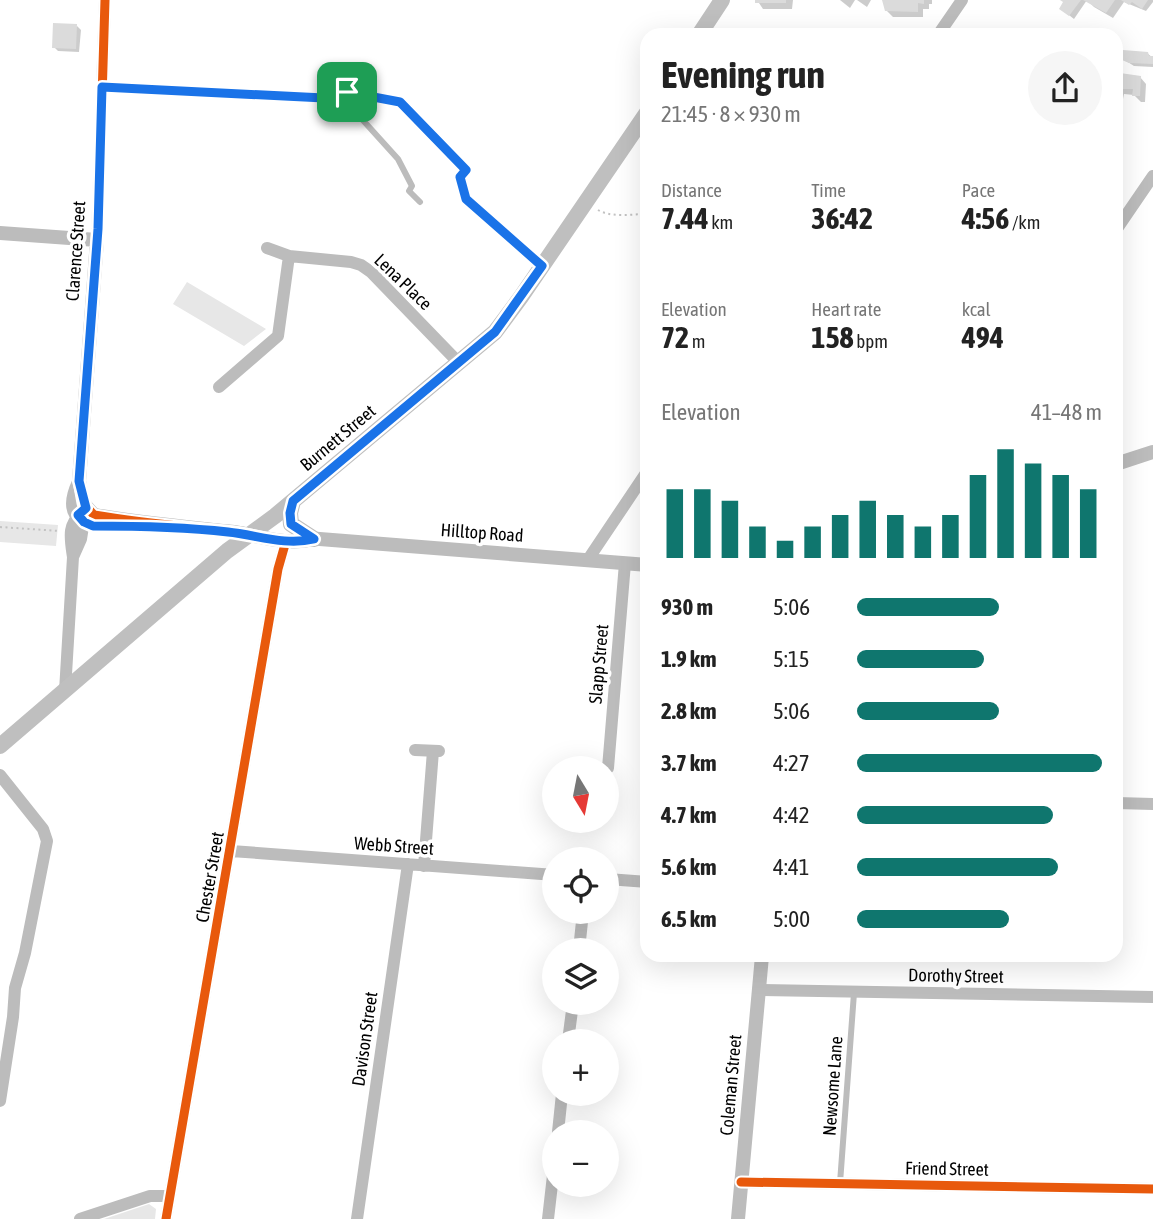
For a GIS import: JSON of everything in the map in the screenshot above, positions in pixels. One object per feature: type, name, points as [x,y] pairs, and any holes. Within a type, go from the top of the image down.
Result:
[{"type":"main road","points":[[703,28],[722,0]]},
{"type":"main road","name":"Burnett Street","points":[[0,746],[227,551],[293,501],[495,332],[640,123]]},
{"type":"main road","points":[[293,501],[291,524],[314,539]]},
{"type":"street","name":"Clarence Street","points":[[65,691],[73,557],[81,539],[83,512],[79,481],[97,240],[105,0]]},
{"type":"street","points":[[944,28],[962,0]]},
{"type":"street","points":[[102,87],[324,98],[347,92]]},
{"type":"street","points":[[1123,220],[1153,176]]},
{"type":"street","points":[[0,233],[97,240]]},
{"type":"street","name":"Lena Place","points":[[267,248],[289,256],[317,257],[361,265],[371,272],[458,363]]},
{"type":"street","points":[[219,387],[278,336],[289,256]]},
{"type":"street","points":[[1123,462],[1153,452]]},
{"type":"street","points":[[587,561],[640,482]]},
{"type":"street","name":"Hilltop Road","points":[[83,512],[159,526],[250,534],[286,541],[314,539]]},
{"type":"street","name":"Hilltop Road","points":[[250,534],[275,533],[314,539],[640,564]]},
{"type":"street","name":"Chester Street","points":[[166,1219],[278,569],[286,541]]},
{"type":"street","name":"Slapp Street","points":[[609,756],[625,563]]},
{"type":"street","points":[[415,750],[437,751],[424,866]]},
{"type":"street","points":[[0,775],[43,829],[47,841],[25,953],[8,989],[13,1017],[0,1101]]},
{"type":"street","points":[[1123,803],[1153,804]]},
{"type":"street","name":"Webb Street","points":[[231,851],[542,874]]},
{"type":"street","name":"Davison Street","points":[[357,1219],[408,864]]},
{"type":"street","points":[[619,880],[640,881]]},
{"type":"street","name":"Coleman Street","points":[[738,1219],[761,962]]},
{"type":"street","name":"Dorothy Street","points":[[759,990],[1153,997]]},
{"type":"street","name":"Friend Street","points":[[741,1182],[1153,1189]]},
{"type":"street","points":[[80,1219],[150,1196],[170,1196]]},
{"type":"street","points":[[548,1219],[551,1197]]},
{"type":"lane","points":[[420,201],[409,191],[412,186],[398,159],[351,107],[347,92],[400,102],[466,170],[460,177]]},
{"type":"lane","points":[[466,199],[542,266]]},
{"type":"lane","name":"Newsome Lane","points":[[840,1183],[854,992]]},
{"type":"path","points":[[596,209],[607,215],[640,214]]},
{"type":"path","points":[[0,527],[60,531]]},
{"type":"shaded area","points":[[187,282],[266,329],[244,346],[173,304]]},
{"type":"shaded area","points":[[0,521],[58,525],[56,546],[0,542]]},
{"type":"shaded area","points":[[149,1204],[156,1209],[155,1219],[104,1219]]},
{"type":"building","points":[[755,0],[786,0],[786,3],[755,3]]},
{"type":"building","points":[[882,0],[924,0],[924,4],[918,3],[918,12],[885,11]]},
{"type":"building","points":[[1060,0],[1081,0],[1069,16],[1059,9],[1063,2]]},
{"type":"building","points":[[1083,0],[1115,0],[1106,13]]},
{"type":"building","points":[[1121,0],[1148,0],[1142,9],[1132,2],[1129,5]]},
{"type":"building","points":[[53,23],[77,24],[76,49],[52,48]]},
{"type":"building","points":[[1123,50],[1148,52],[1149,56],[1153,56],[1153,64],[1123,60]]},
{"type":"building","points":[[1123,73],[1141,76],[1140,96],[1132,96],[1133,89],[1123,89]]},
{"type":"cycle path","points":[[105,0],[98,229],[79,481],[83,503],[94,515],[111,518],[234,532],[284,541],[314,539]]},
{"type":"cycle path","points":[[166,1219],[278,569],[286,541]]},
{"type":"cycle path","points":[[741,1182],[1153,1189]]},
{"type":"route","points":[[102,87],[324,98],[347,92],[400,102],[466,170],[460,177],[466,199],[542,266],[495,332],[293,501],[291,524],[314,539],[300,542],[230,532],[159,526],[93,526],[84,522],[78,515],[86,508],[79,481],[98,229],[102,87]]}]
